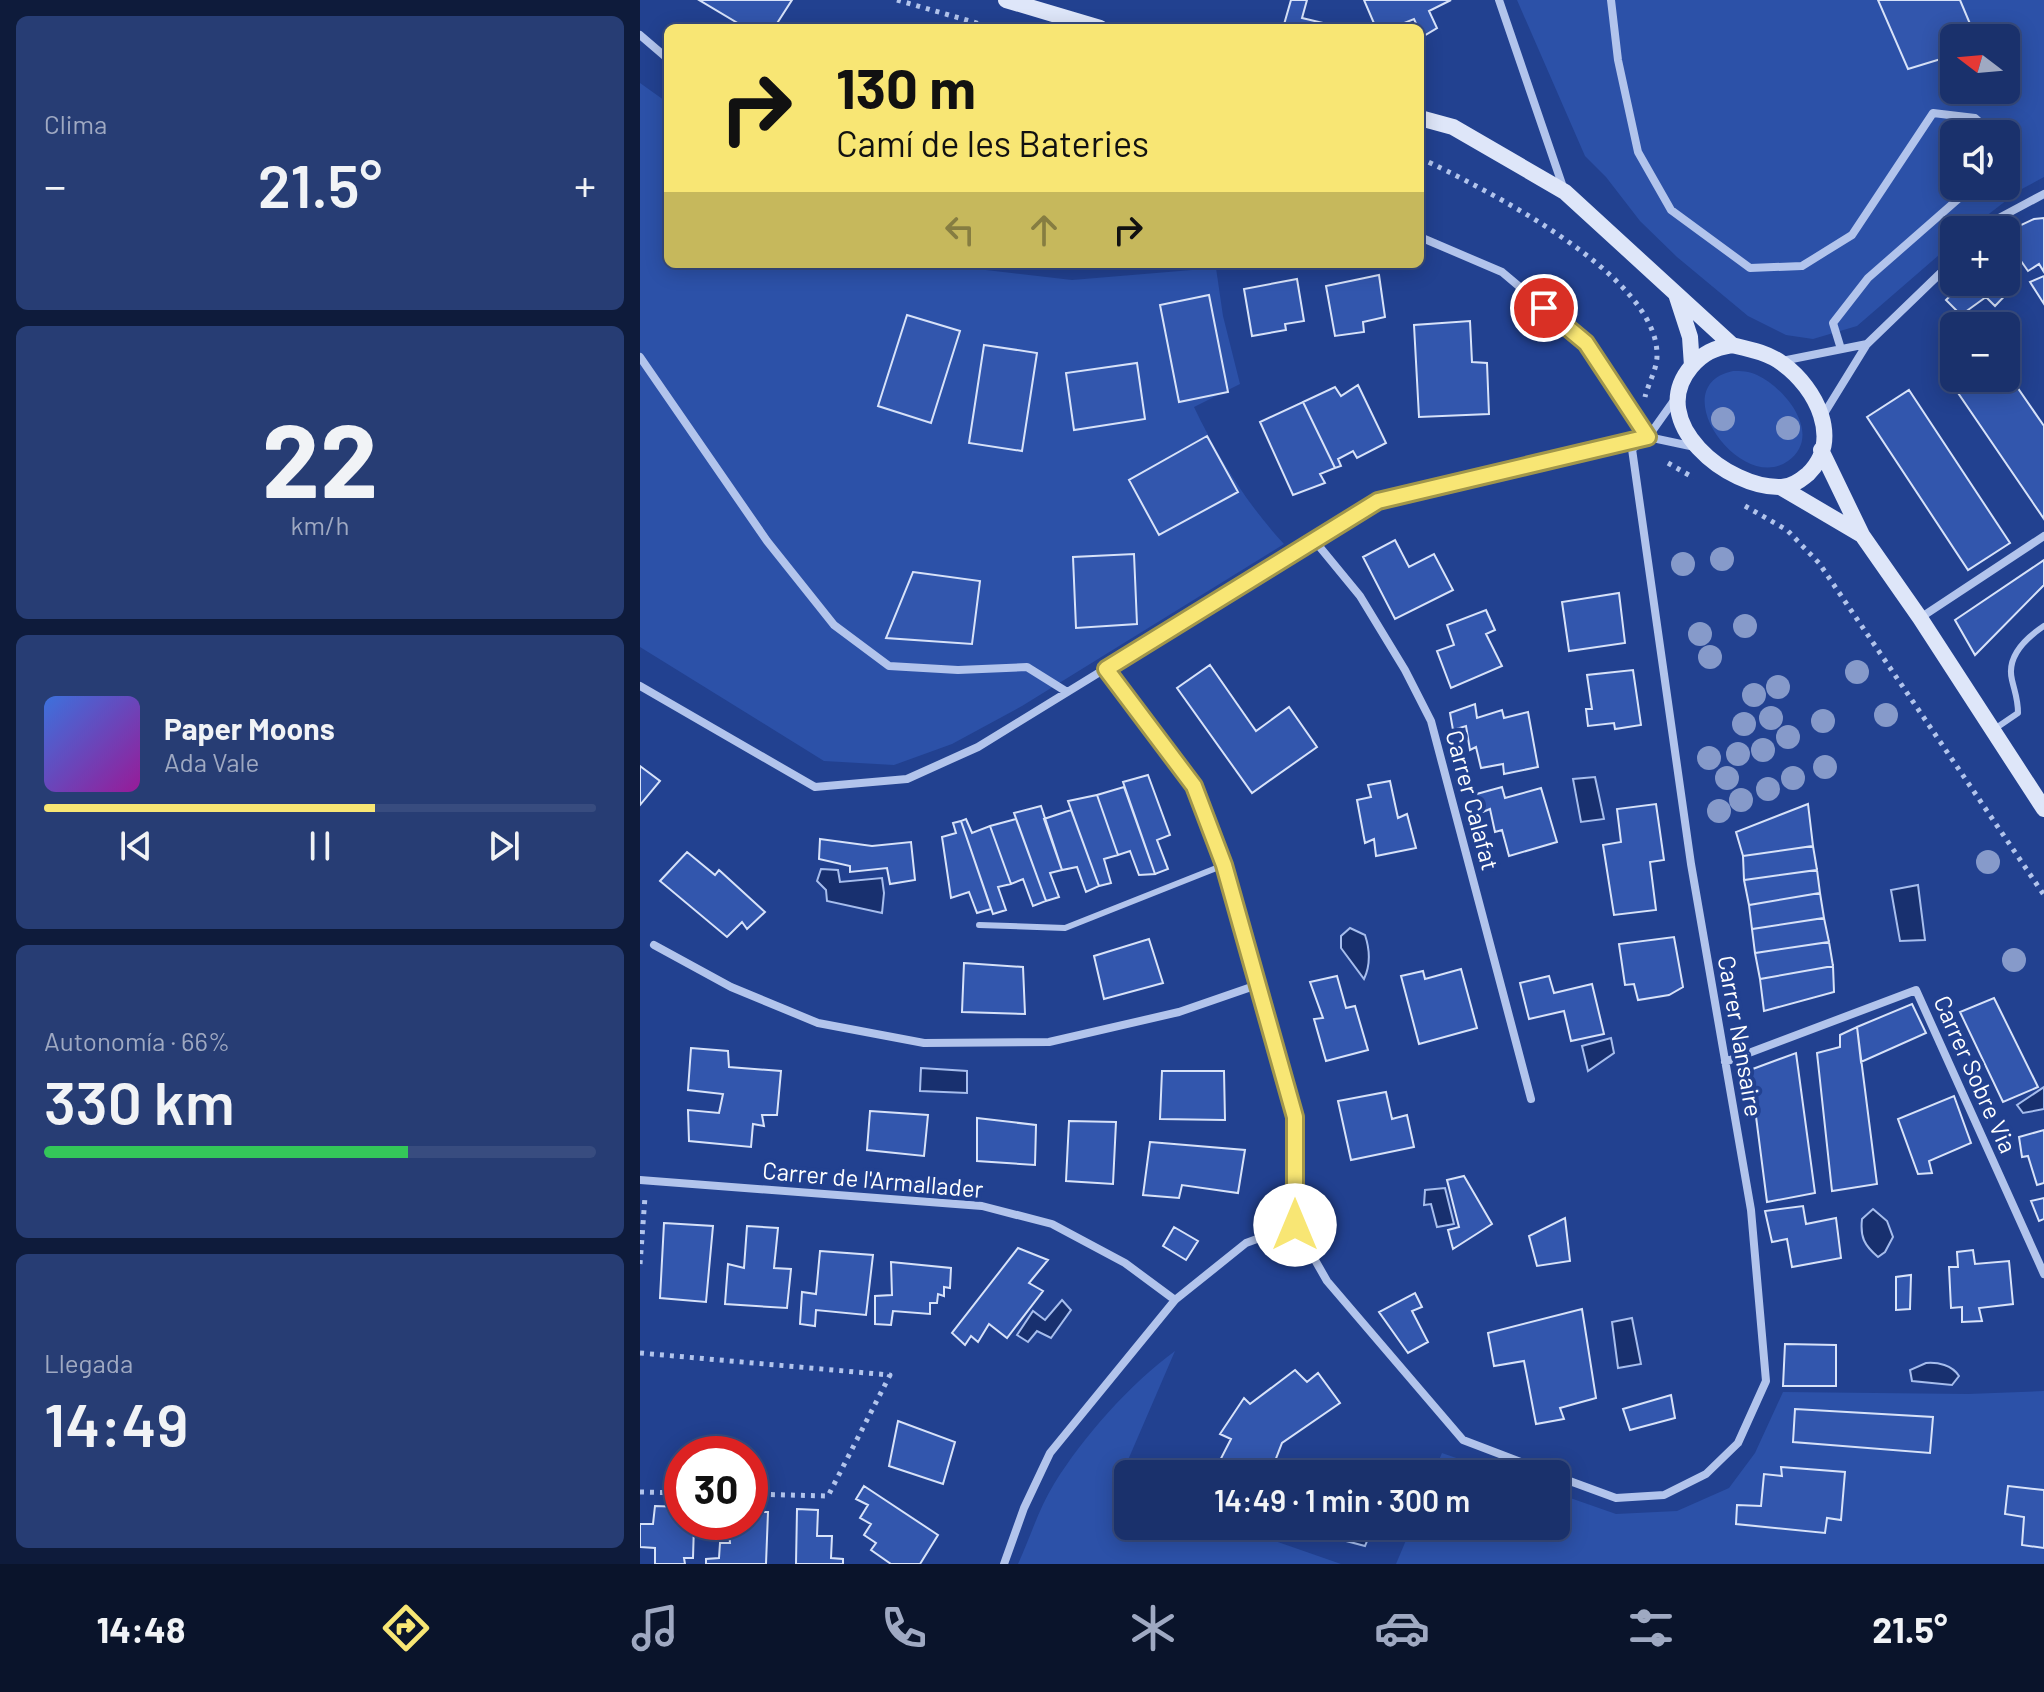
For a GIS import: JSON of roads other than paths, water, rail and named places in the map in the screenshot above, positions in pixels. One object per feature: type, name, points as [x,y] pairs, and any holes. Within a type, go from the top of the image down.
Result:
[{"type":"main road","points":[[1006,0],[1087,24]]},
{"type":"main road","points":[[1424,119],[1453,127],[1565,192],[1732,345]]},
{"type":"main road","points":[[1676,294],[1690,337],[1692,366]]},
{"type":"main road","points":[[1782,488],[1799,481],[1819,461],[1824,425],[1822,417],[1807,387],[1780,362],[1750,349],[1732,345],[1714,347],[1692,366],[1680,385],[1676,399],[1686,435],[1698,448],[1746,479],[1782,488],[1862,535]]},
{"type":"main road","points":[[1821,450],[1862,535],[2044,809]]},
{"type":"street","points":[[1499,0],[1565,192]]},
{"type":"street","points":[[1611,0],[1618,60],[1638,152],[1671,210],[1750,268],[1802,266],[1852,235],[1933,113],[1977,120]]},
{"type":"street","points":[[640,35],[664,56]]},
{"type":"street","points":[[2003,216],[2044,194]]},
{"type":"street","points":[[1841,349],[1833,323],[1868,278],[1957,200]]},
{"type":"street","points":[[1424,239],[1502,272],[1586,343],[1648,437]]},
{"type":"street","points":[[1822,417],[1867,344],[1940,274]]},
{"type":"street","points":[[1780,362],[1867,344]]},
{"type":"street","points":[[640,357],[767,541],[834,625],[889,666],[958,670],[1027,667],[1067,692]]},
{"type":"street","points":[[1648,437],[1676,399]]},
{"type":"street","points":[[640,686],[815,787],[907,779],[978,747],[1378,501],[1648,437],[1698,448]]},
{"type":"street","name":"Carrer Nansaire","points":[[1570,1481],[1616,1498],[1664,1495],[1706,1474],[1738,1443],[1766,1381],[1751,1210],[1691,864],[1632,449],[1648,437]]},
{"type":"street","points":[[1920,618],[2044,536]]},
{"type":"street","name":"Carrer Calafat","points":[[1314,540],[1360,596],[1405,670],[1431,721],[1531,1099]]},
{"type":"street","points":[[1004,1564],[1024,1508],[1050,1453],[1175,1300],[1246,1243],[1295,1225],[1295,1117],[1224,865],[1194,786],[1106,669]]},
{"type":"street","points":[[654,945],[731,987],[818,1023],[924,1043],[1049,1042],[1179,1012],[1260,984]]},
{"type":"street","name":"Carrer Sobre Via","points":[[1725,1062],[1916,990],[2044,1274]]},
{"type":"street","name":"Carrer de l'Armallader","points":[[643,1180],[982,1206],[1052,1224],[1125,1263],[1175,1300]]},
{"type":"street","name":"Carrer Nansaire","points":[[1295,1225],[1327,1281],[1463,1440],[1515,1460]]},
{"type":"lane","points":[[1993,730],[2018,713],[2019,696],[2011,678],[2014,656],[2025,639],[2044,626]]},
{"type":"lane","points":[[979,925],[1065,928],[1224,865]]}]
